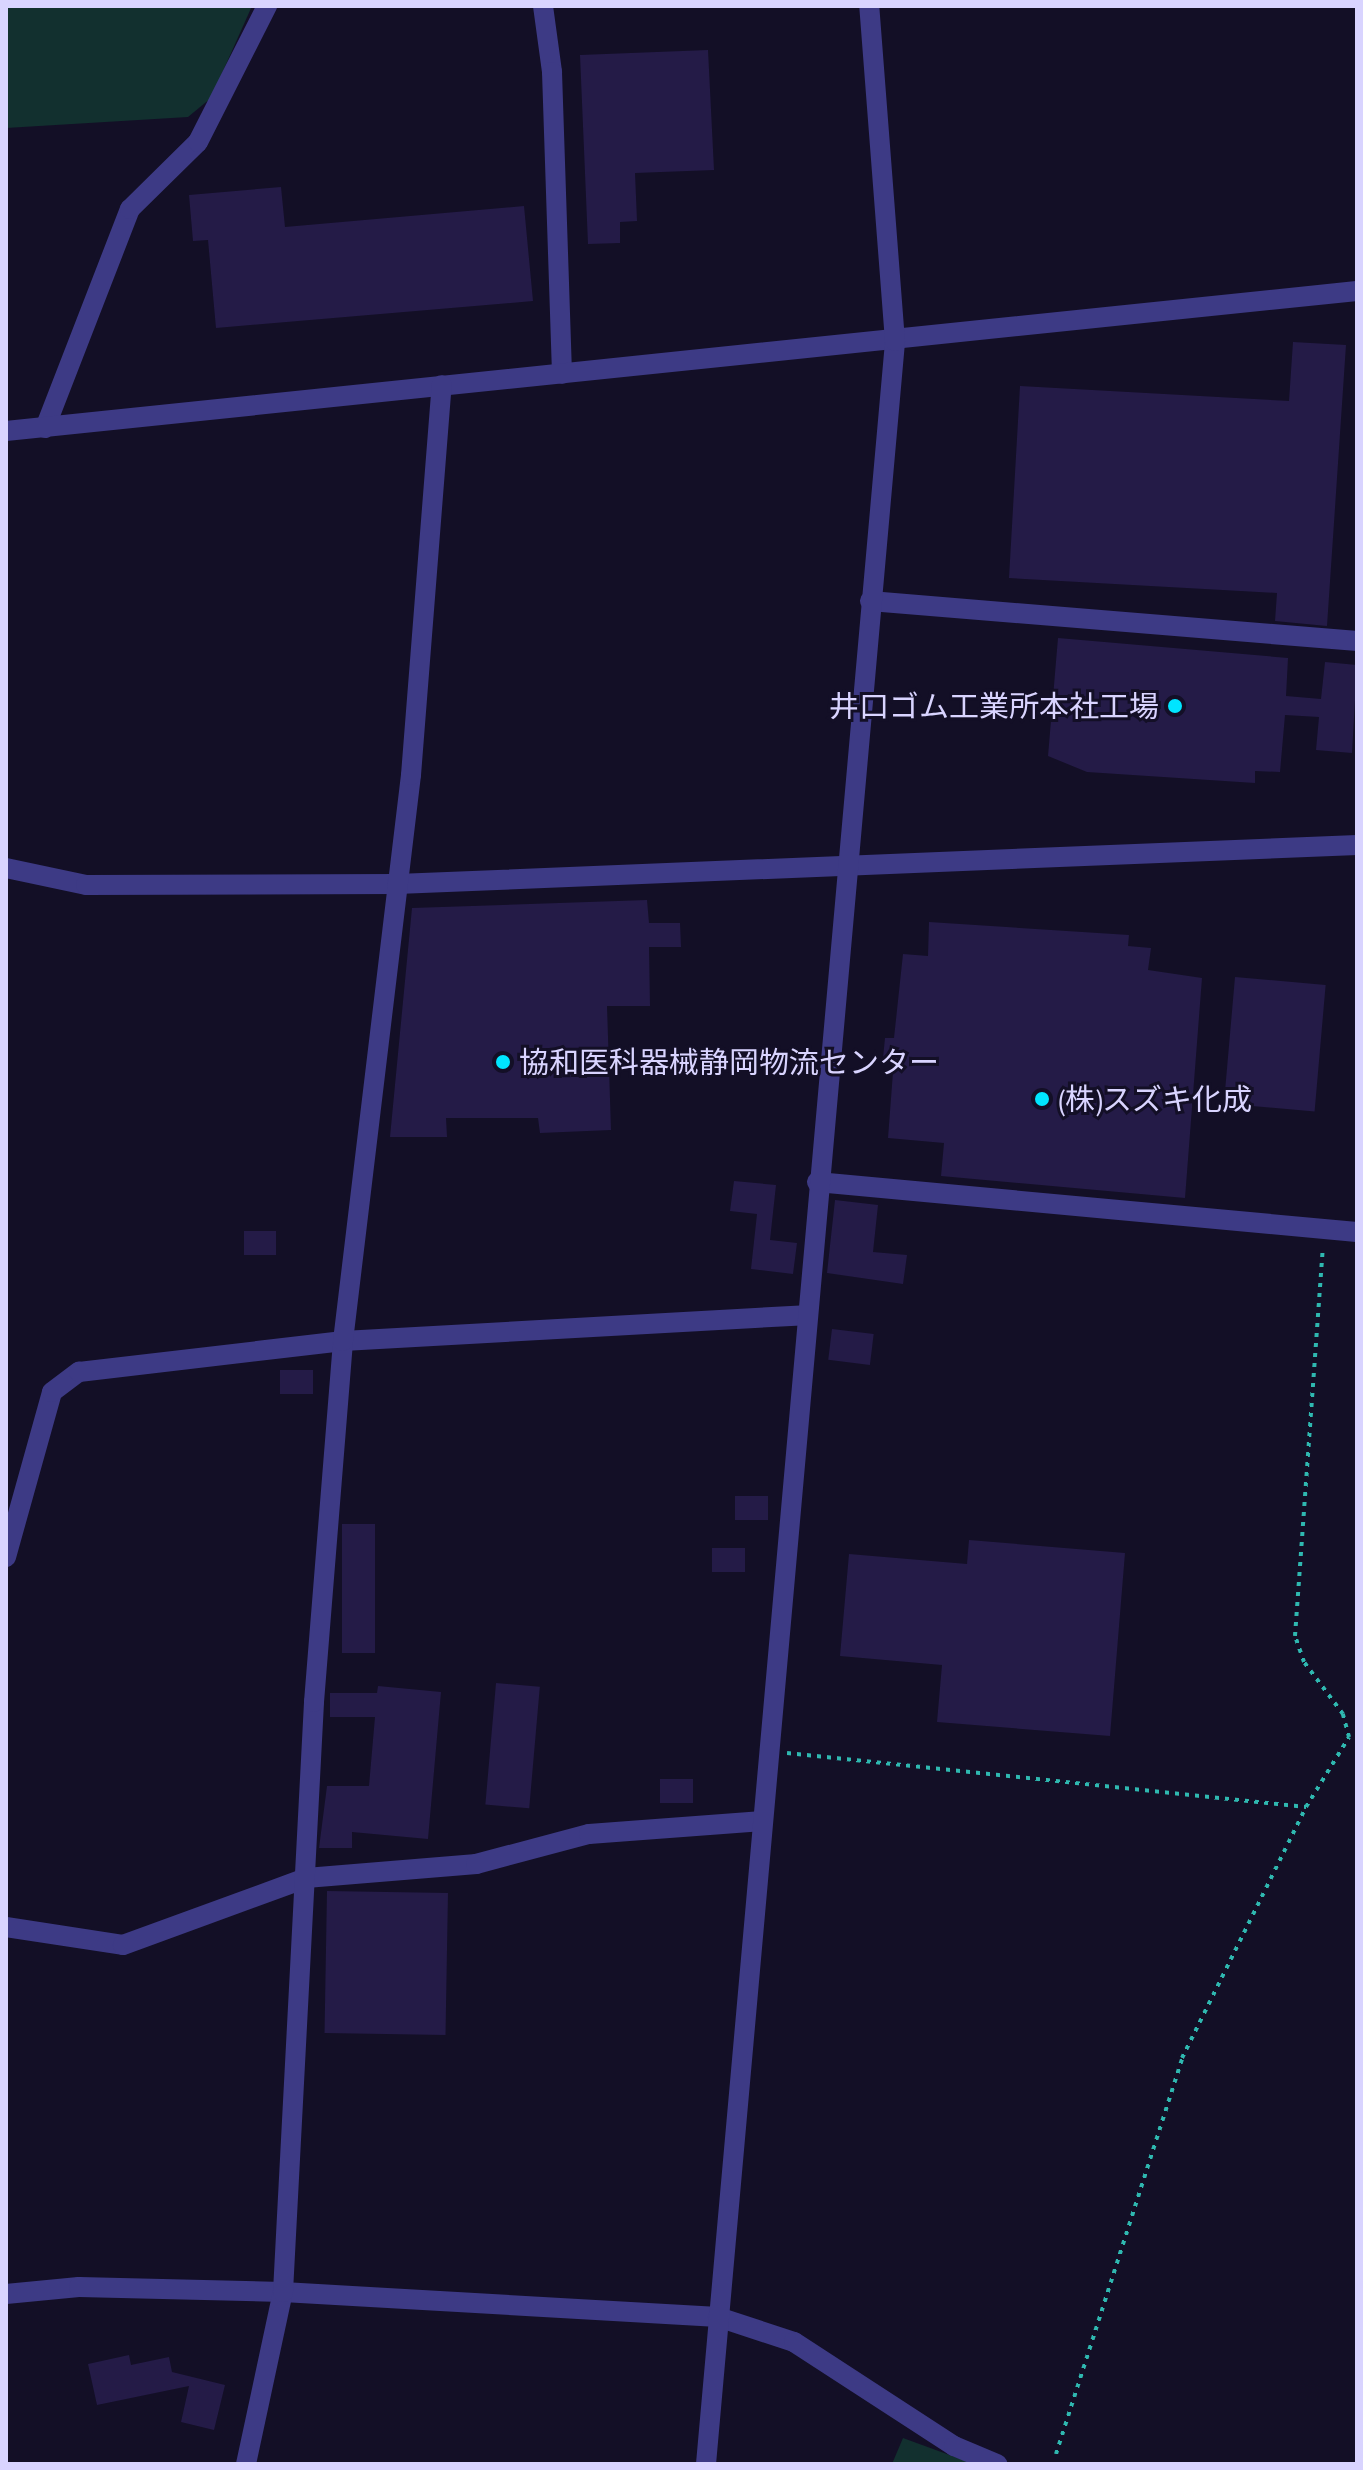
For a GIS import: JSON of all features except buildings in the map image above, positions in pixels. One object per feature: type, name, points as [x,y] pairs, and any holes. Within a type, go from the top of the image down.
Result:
[{"type":"street","points":[[45,428],[130,209],[198,142],[267,6]]},
{"type":"street","points":[[543,6],[552,72],[562,374]]},
{"type":"street","points":[[706,2464],[844,867],[895,341],[890,203],[869,6]]},
{"type":"street","points":[[6,431],[1357,291]]},
{"type":"street","points":[[246,2464],[283,2292],[306,1878],[343,1341],[397,884],[442,385]]},
{"type":"street","points":[[870,601],[1357,641]]},
{"type":"street","points":[[6,868],[86,885],[397,884],[1357,845]]},
{"type":"street","points":[[817,1182],[1357,1232]]},
{"type":"street","points":[[6,1557],[52,1392],[67,1377],[343,1341],[805,1315]]},
{"type":"street","points":[[6,1927],[123,1945],[306,1878],[476,1864],[589,1834],[760,1821]]},
{"type":"street","points":[[6,2294],[79,2287],[283,2292],[718,2317],[794,2342],[954,2446],[997,2464]]},
{"type":"path","points":[[1056,2454],[1182,2058],[1306,1807],[1349,1737],[1343,1714],[1304,1662],[1295,1636],[1324,1230]]},
{"type":"path","points":[[1349,1737],[1357,1736]]},
{"type":"path","points":[[768,1751],[1306,1807]]},
{"type":"green space","points":[[6,6],[252,6],[211,98],[188,117],[6,128]]},
{"type":"green space","points":[[903,2438],[974,2464],[892,2464]]},
{"type":"place","name":"井口ゴム工業所本社工場","points":[[1175,706]]},
{"type":"place","name":"協和医科器械静岡物流センター","points":[[503,1062]]},
{"type":"place","name":"(株)スズキ化成","points":[[1042,1099]]}]
